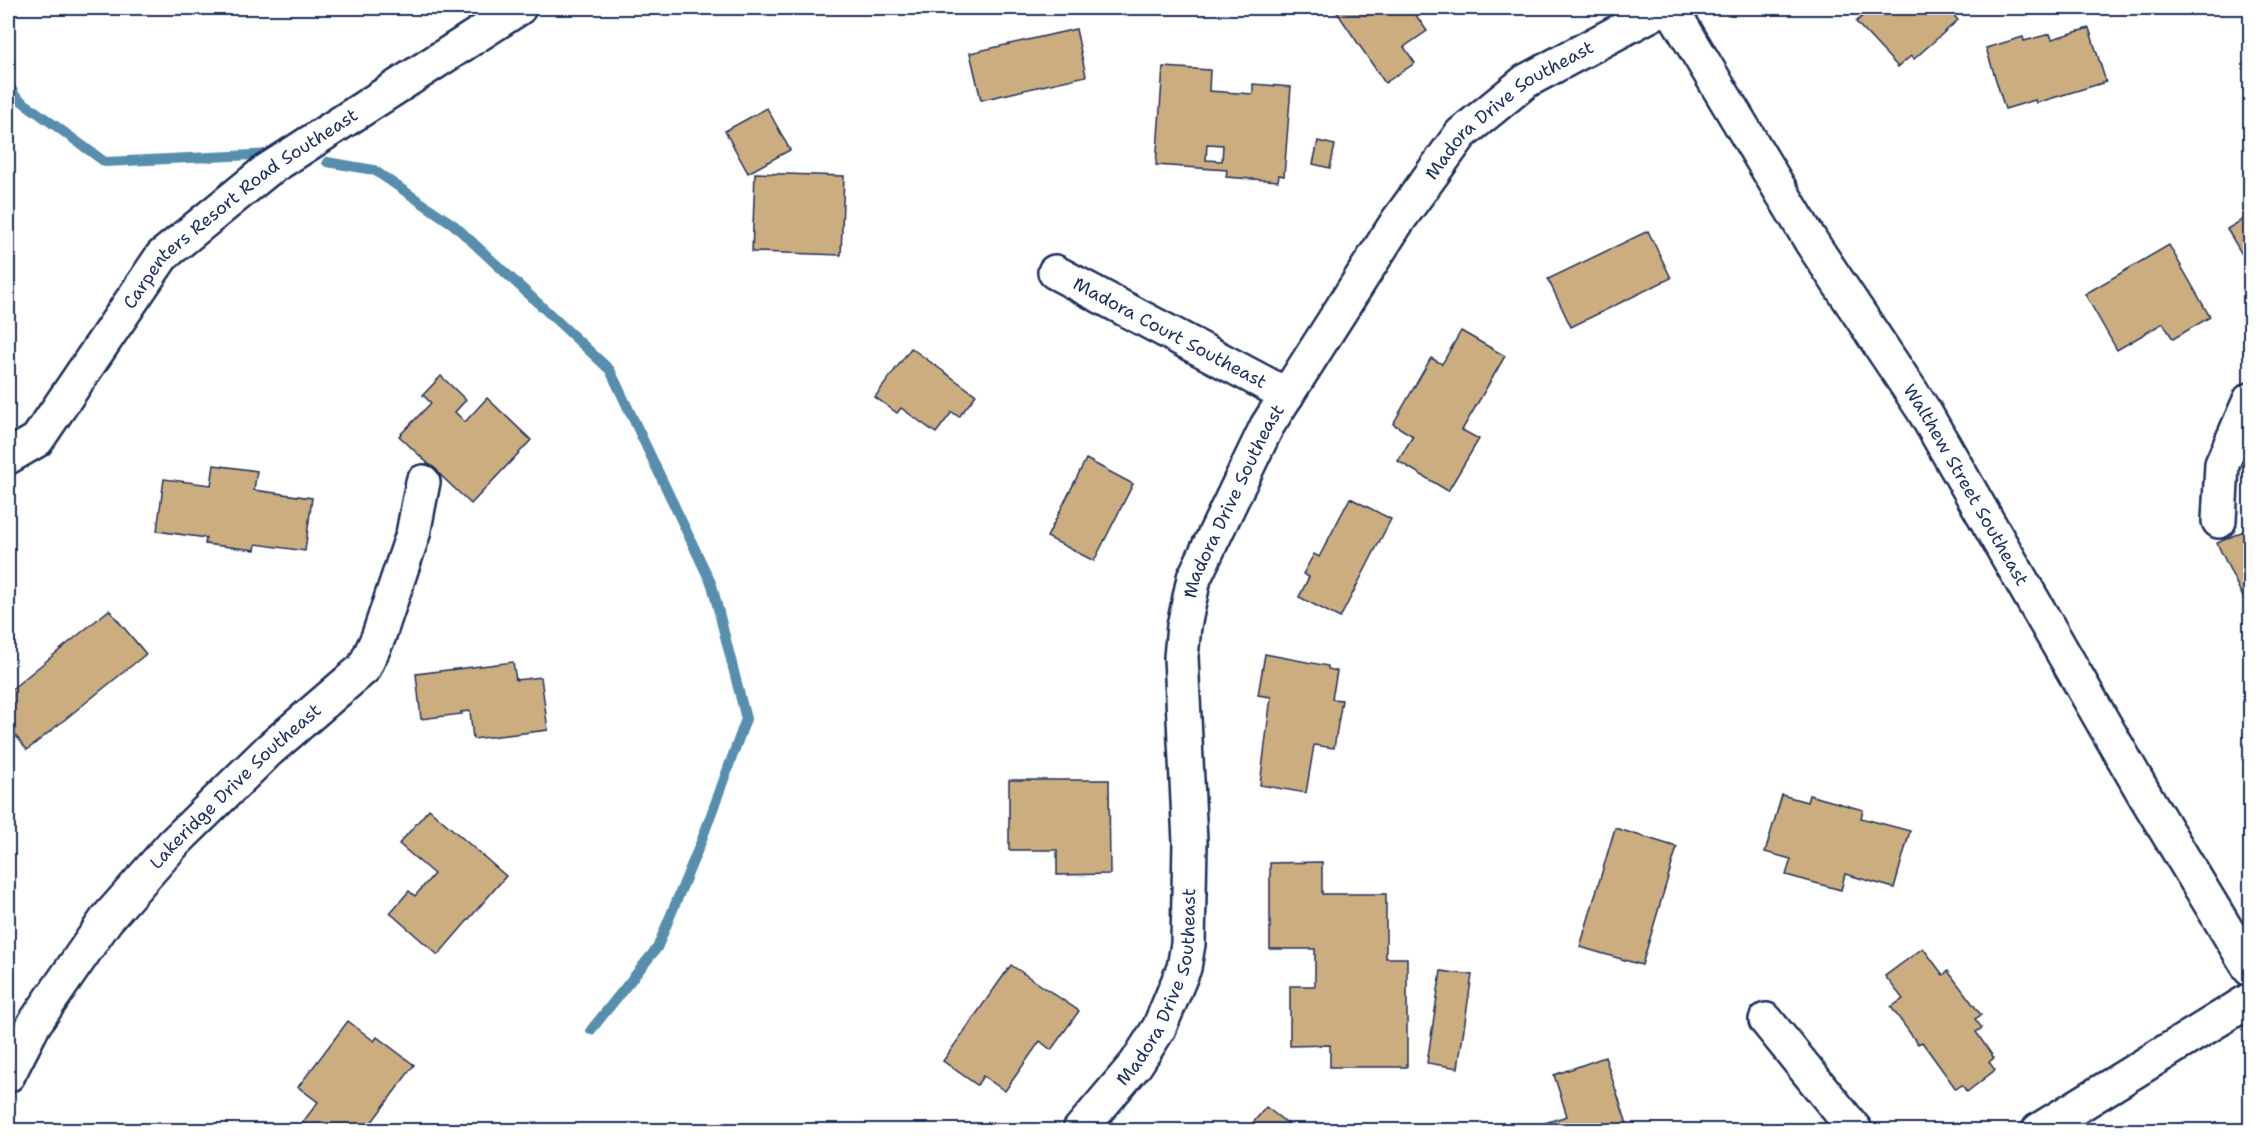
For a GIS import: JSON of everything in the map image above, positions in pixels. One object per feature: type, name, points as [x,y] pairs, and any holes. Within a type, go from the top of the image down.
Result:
[{"type":"street","name":"Carpenters Resort Road Southeast","points":[[8,457],[37,440],[162,256],[266,171],[519,8]]},
{"type":"street","name":"Madora Drive Southeast","points":[[1080,1131],[1137,1064],[1163,1019],[1184,968],[1188,944],[1190,842],[1181,657],[1184,626],[1194,578],[1267,426],[1397,222],[1461,134],[1527,81],[1663,8]]},
{"type":"street","name":"Walthew Street Southeast","points":[[1671,8],[1812,243],[1924,411],[2146,797],[2250,969]]},
{"type":"street","name":"Madora Court Southeast","points":[[1054,272],[1287,395]]},
{"type":"street","points":[[2219,521],[2222,464],[2250,400]]},
{"type":"street","name":"Lakeridge Drive Southeast","points":[[8,1076],[33,1024],[114,911],[173,844],[245,774],[364,668],[378,638],[413,534],[423,482]]},
{"type":"street","points":[[2039,1131],[2250,1000]]},
{"type":"street","points":[[1766,1020],[1855,1131]]},
{"type":"building","points":[[1334,8],[1411,8],[1427,31],[1404,47],[1415,63],[1385,83]]},
{"type":"building","points":[[1871,8],[1946,8],[1958,20],[1914,59],[1911,56],[1898,67],[1856,22]]},
{"type":"building","points":[[2089,28],[2106,82],[2036,103],[2035,100],[2005,109],[1986,48],[2023,37],[2024,41],[2050,34],[2052,39]]},
{"type":"building","points":[[1076,29],[1086,76],[981,100],[970,53]]},
{"type":"building","points":[[1163,67],[1210,70],[1209,91],[1253,94],[1253,84],[1291,87],[1284,176],[1279,175],[1278,181],[1226,177],[1227,170],[1156,165]],"holes":[[[1207,144],[1223,145],[1222,161],[1206,160]]]},
{"type":"building","points":[[767,108],[790,150],[748,173],[725,131]]},
{"type":"building","points":[[1318,141],[1335,145],[1330,168],[1313,164]]},
{"type":"building","points":[[755,173],[844,176],[841,255],[752,252]]},
{"type":"building","points":[[2250,215],[2250,268],[2227,229]]},
{"type":"building","points":[[1648,231],[1671,278],[1571,327],[1548,279]]},
{"type":"building","points":[[2169,245],[2210,317],[2173,339],[2163,323],[2117,350],[2085,294]]},
{"type":"building","points":[[1461,331],[1505,356],[1462,430],[1479,439],[1448,491],[1398,461],[1413,436],[1393,424],[1431,358],[1442,364]]},
{"type":"building","points":[[911,348],[976,395],[959,417],[952,412],[936,433],[901,408],[897,413],[875,397]]},
{"type":"building","points":[[441,376],[466,400],[455,412],[465,422],[487,398],[531,440],[471,504],[399,436],[431,403],[423,395]]},
{"type":"building","points":[[1086,459],[1133,484],[1094,561],[1047,537]]},
{"type":"building","points":[[214,465],[257,471],[254,490],[312,498],[305,551],[256,544],[255,550],[205,544],[206,538],[157,531],[164,479],[211,485]]},
{"type":"building","points":[[1350,498],[1391,519],[1340,618],[1299,597],[1309,577],[1303,574],[1314,554],[1319,557]]},
{"type":"building","points":[[2250,528],[2250,612],[2217,543]]},
{"type":"building","points":[[109,610],[146,654],[27,750],[8,726],[8,692]]},
{"type":"building","points":[[1265,654],[1328,666],[1328,669],[1337,671],[1332,699],[1342,700],[1334,748],[1314,745],[1306,793],[1260,785],[1271,697],[1258,695]]},
{"type":"building","points":[[513,662],[516,680],[541,677],[548,730],[473,739],[470,711],[421,719],[416,674]]},
{"type":"building","points":[[1009,780],[1109,780],[1110,874],[1057,875],[1057,850],[1009,850]]},
{"type":"building","points":[[1782,795],[1807,802],[1809,795],[1863,810],[1861,818],[1910,831],[1894,888],[1845,874],[1841,890],[1786,875],[1791,859],[1765,852]]},
{"type":"building","points":[[429,809],[506,876],[438,955],[390,913],[409,891],[415,896],[434,874],[399,844]]},
{"type":"building","points":[[1615,828],[1677,847],[1642,965],[1580,947]]},
{"type":"building","points":[[1322,862],[1322,894],[1386,894],[1386,958],[1407,958],[1407,1067],[1330,1067],[1330,1045],[1290,1046],[1290,986],[1315,986],[1315,949],[1270,949],[1270,863]]},
{"type":"building","points":[[1923,948],[1943,975],[1948,971],[1981,1015],[1975,1019],[1982,1028],[1976,1032],[1994,1058],[1989,1062],[1995,1070],[1967,1092],[1962,1085],[1956,1089],[1922,1042],[1918,1044],[1891,1007],[1903,999],[1885,976]]},
{"type":"building","points":[[1011,965],[1079,1011],[1051,1050],[1040,1041],[1005,1091],[983,1076],[977,1085],[943,1061]]},
{"type":"building","points":[[1441,971],[1472,975],[1458,1068],[1427,1063]]},
{"type":"building","points":[[348,1021],[374,1041],[377,1037],[414,1065],[366,1130],[306,1130],[300,1126],[318,1102],[298,1087]]},
{"type":"building","points":[[1605,1057],[1629,1130],[1533,1130],[1532,1127],[1567,1116],[1554,1075]]},
{"type":"building","points":[[1266,1107],[1296,1130],[1247,1130]]},
{"type":"waterway","points":[[8,83],[16,97],[105,162],[273,154]]},
{"type":"waterway","points":[[327,162],[374,170],[454,225],[610,370],[712,585],[746,719],[701,842],[657,948],[591,1030]]}]
